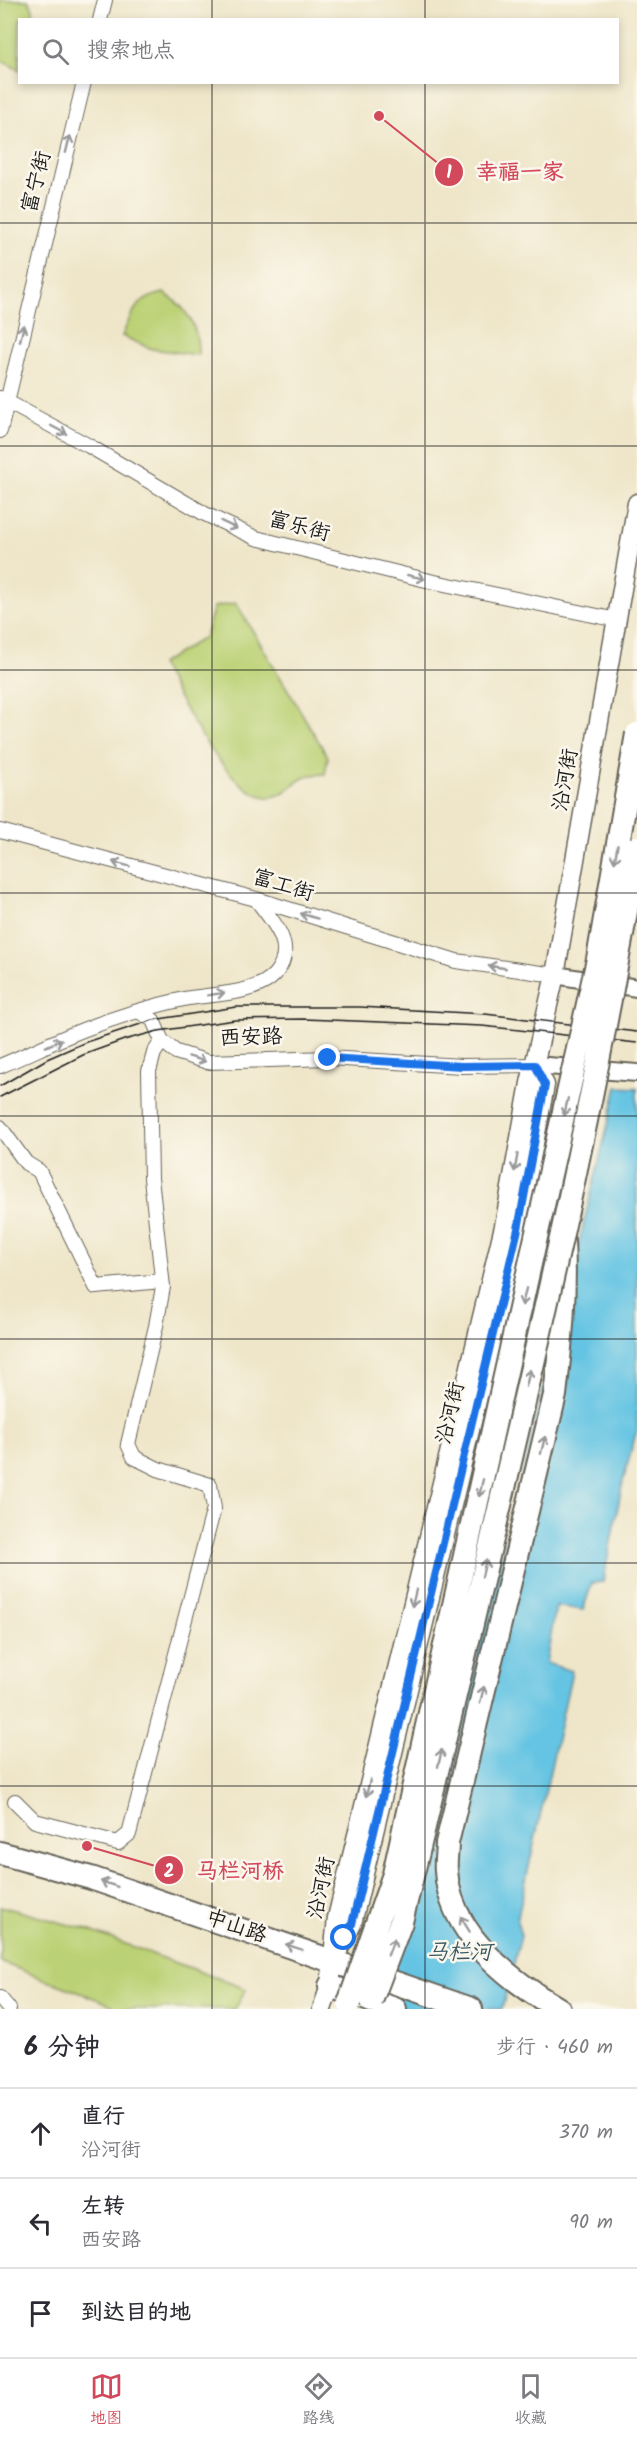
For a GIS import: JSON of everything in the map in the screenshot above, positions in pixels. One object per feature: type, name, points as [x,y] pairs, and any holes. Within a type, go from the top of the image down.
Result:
[{"type":"highway","points":[[358,2005],[394,1874],[598,959],[637,734]]},
{"type":"highway","points":[[358,2005],[400,1922],[420,1844],[563,1228],[618,965],[637,847]]},
{"type":"highway","points":[[560,2009],[535,1995],[509,1976],[467,1929],[452,1901],[446,1871],[447,1843],[555,1395],[562,1334],[565,1277],[563,1228]]},
{"type":"highway","name":"中山路","points":[[0,1853],[92,1878],[471,2009]]},
{"type":"highway","points":[[330,1986],[358,2005],[395,2009]]},
{"type":"main road","name":"沿河街","points":[[322,2009],[330,1986],[337,1918],[504,1226],[555,975],[637,502]]},
{"type":"street","points":[[100,18],[105,0]]},
{"type":"street","name":"富宁街","points":[[0,431],[4,400],[12,376],[84,84]]},
{"type":"street","name":"富乐街","points":[[4,400],[89,446],[205,514],[256,538],[408,576],[616,620]]},
{"type":"street","name":"富工街","points":[[0,831],[256,899],[456,961],[555,975]]},
{"type":"street","points":[[0,1066],[87,1028],[138,1011],[183,999],[249,989],[265,982],[275,974],[284,958],[285,943],[276,926],[256,899]]},
{"type":"street","points":[[555,975],[637,988]]},
{"type":"street","name":"西安路","points":[[138,1011],[153,1020],[162,1041],[176,1052],[208,1062],[328,1058],[462,1066],[535,1065]]},
{"type":"street","points":[[15,1802],[35,1821],[118,1843],[129,1834],[214,1508],[210,1485],[158,1469],[134,1457],[128,1444],[156,1326],[162,1281],[151,1178],[149,1071],[154,1053],[162,1041]]},
{"type":"street","points":[[535,1065],[637,1073]]},
{"type":"street","points":[[0,1127],[26,1163],[39,1171],[96,1287],[162,1281]]},
{"type":"street","points":[[0,1998],[9,2009]]},
{"type":"green space","points":[[0,0],[28,0],[33,9],[33,18],[18,18],[18,69],[0,60]]},
{"type":"green space","points":[[164,293],[185,311],[190,319],[196,335],[198,355],[152,349],[122,336],[136,307],[147,299]]},
{"type":"green space","points":[[236,603],[328,757],[325,774],[307,776],[281,794],[272,797],[256,794],[240,783],[223,766],[207,744],[160,664],[205,637],[214,607]]},
{"type":"green space","points":[[0,1906],[88,1930],[246,1989],[235,2009],[114,2009],[112,2005],[0,1962]]},
{"type":"water","name":"马栏河","points":[[617,1087],[637,1088],[637,1430],[623,1481],[603,1582],[592,1583],[583,1610],[556,1606],[546,1663],[572,1671],[517,1921],[521,1936],[502,2009],[378,2009],[416,1906]]},
{"type":"tram line","points":[[0,1086],[47,1059],[86,1042],[153,1020],[236,1007],[360,1007],[485,1014],[637,1032]]},
{"type":"tram line","points":[[0,1097],[83,1055],[124,1040],[158,1031],[235,1020],[304,1019],[482,1026],[637,1043]]},
{"type":"place","name":"幸福一家","points":[[379,116]]},
{"type":"place","name":"马栏河桥","points":[[87,1846]]},
{"type":"route","points":[[328,1058],[402,1064],[535,1065],[545,1085],[518,1229],[352,1924],[344,1938]]}]
